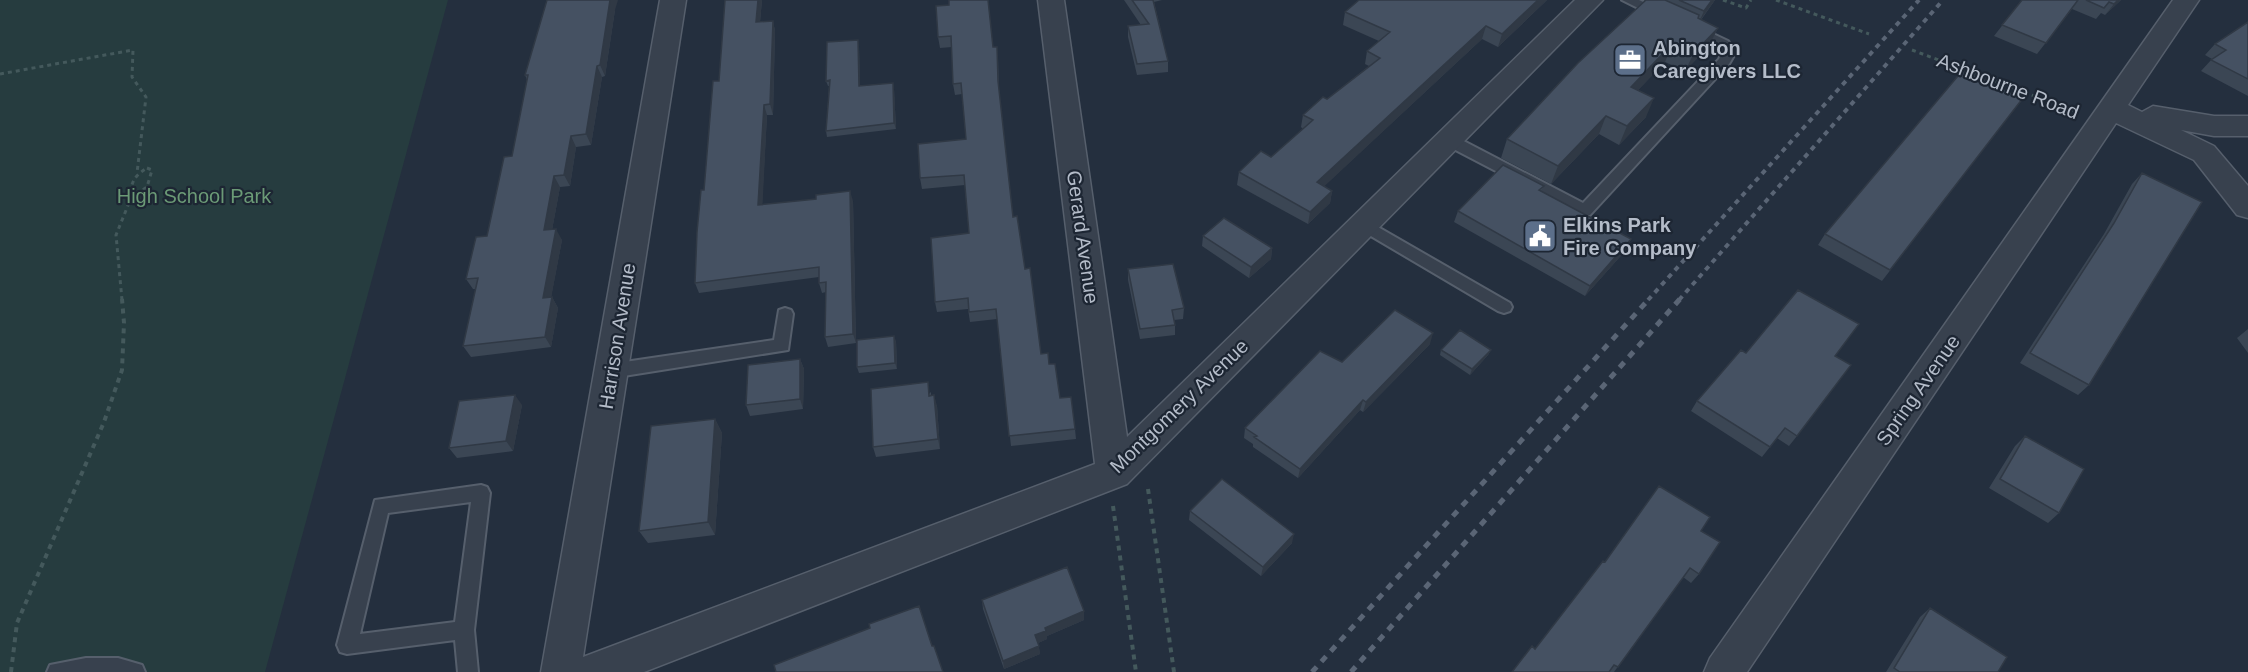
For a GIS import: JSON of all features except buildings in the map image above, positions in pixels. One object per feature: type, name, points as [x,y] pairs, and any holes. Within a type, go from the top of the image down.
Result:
[{"type":"street","name":"Harrison Avenue","points":[[561,672],[673,0]]},
{"type":"street","name":"Gerard Avenue","points":[[1051,0],[1113,485]]},
{"type":"street","name":"Montgomery Avenue","points":[[595,672],[1113,485],[1364,225],[1590,0]]},
{"type":"street","name":"Spring Avenue","points":[[1724,672],[2186,0]]},
{"type":"street","points":[[2108,115],[2214,126],[2248,126]]},
{"type":"street","points":[[2108,115],[2204,153],[2248,207]]},
{"type":"lane","points":[[1449,140],[1584,211],[1724,61],[1729,52],[1723,44],[1687,25],[1628,0]]},
{"type":"lane","points":[[1364,225],[1504,307]]},
{"type":"lane","points":[[611,371],[782,345],[785,314]]},
{"type":"lane","points":[[464,630],[347,645],[381,506],[481,493],[464,630],[468,672]]},
{"type":"lane","points":[[57,672],[75,669],[127,668],[135,672]]},
{"type":"path","points":[[1723,0],[1746,8],[1751,0]]},
{"type":"path","points":[[1776,0],[1869,34]]},
{"type":"path","points":[[0,74],[133,50],[132,77],[146,97],[137,174],[130,186],[131,198],[116,235],[124,323],[122,370],[104,422],[17,623],[11,672]]},
{"type":"path","name":"Ashbourne Road","points":[[1912,50],[2108,115]]},
{"type":"path","points":[[131,198],[147,189],[152,180],[152,170],[147,168],[137,174]]},
{"type":"path","points":[[1147,482],[1174,672]]},
{"type":"path","points":[[1113,485],[1136,672]]},
{"type":"green space","name":"High School Park","points":[[0,0],[448,0],[265,672],[0,672]]},
{"type":"railway","points":[[1648,300],[1919,0]]},
{"type":"railway","points":[[1679,300],[1943,0]]},
{"type":"railway","points":[[1312,672],[1649,299]]},
{"type":"railway","points":[[1351,672],[1680,299]]},
{"type":"place","name":"Abington Caregivers LLC","points":[[1630,60]]},
{"type":"place","name":"Elkins Park Fire Company","points":[[1540,236]]}]
